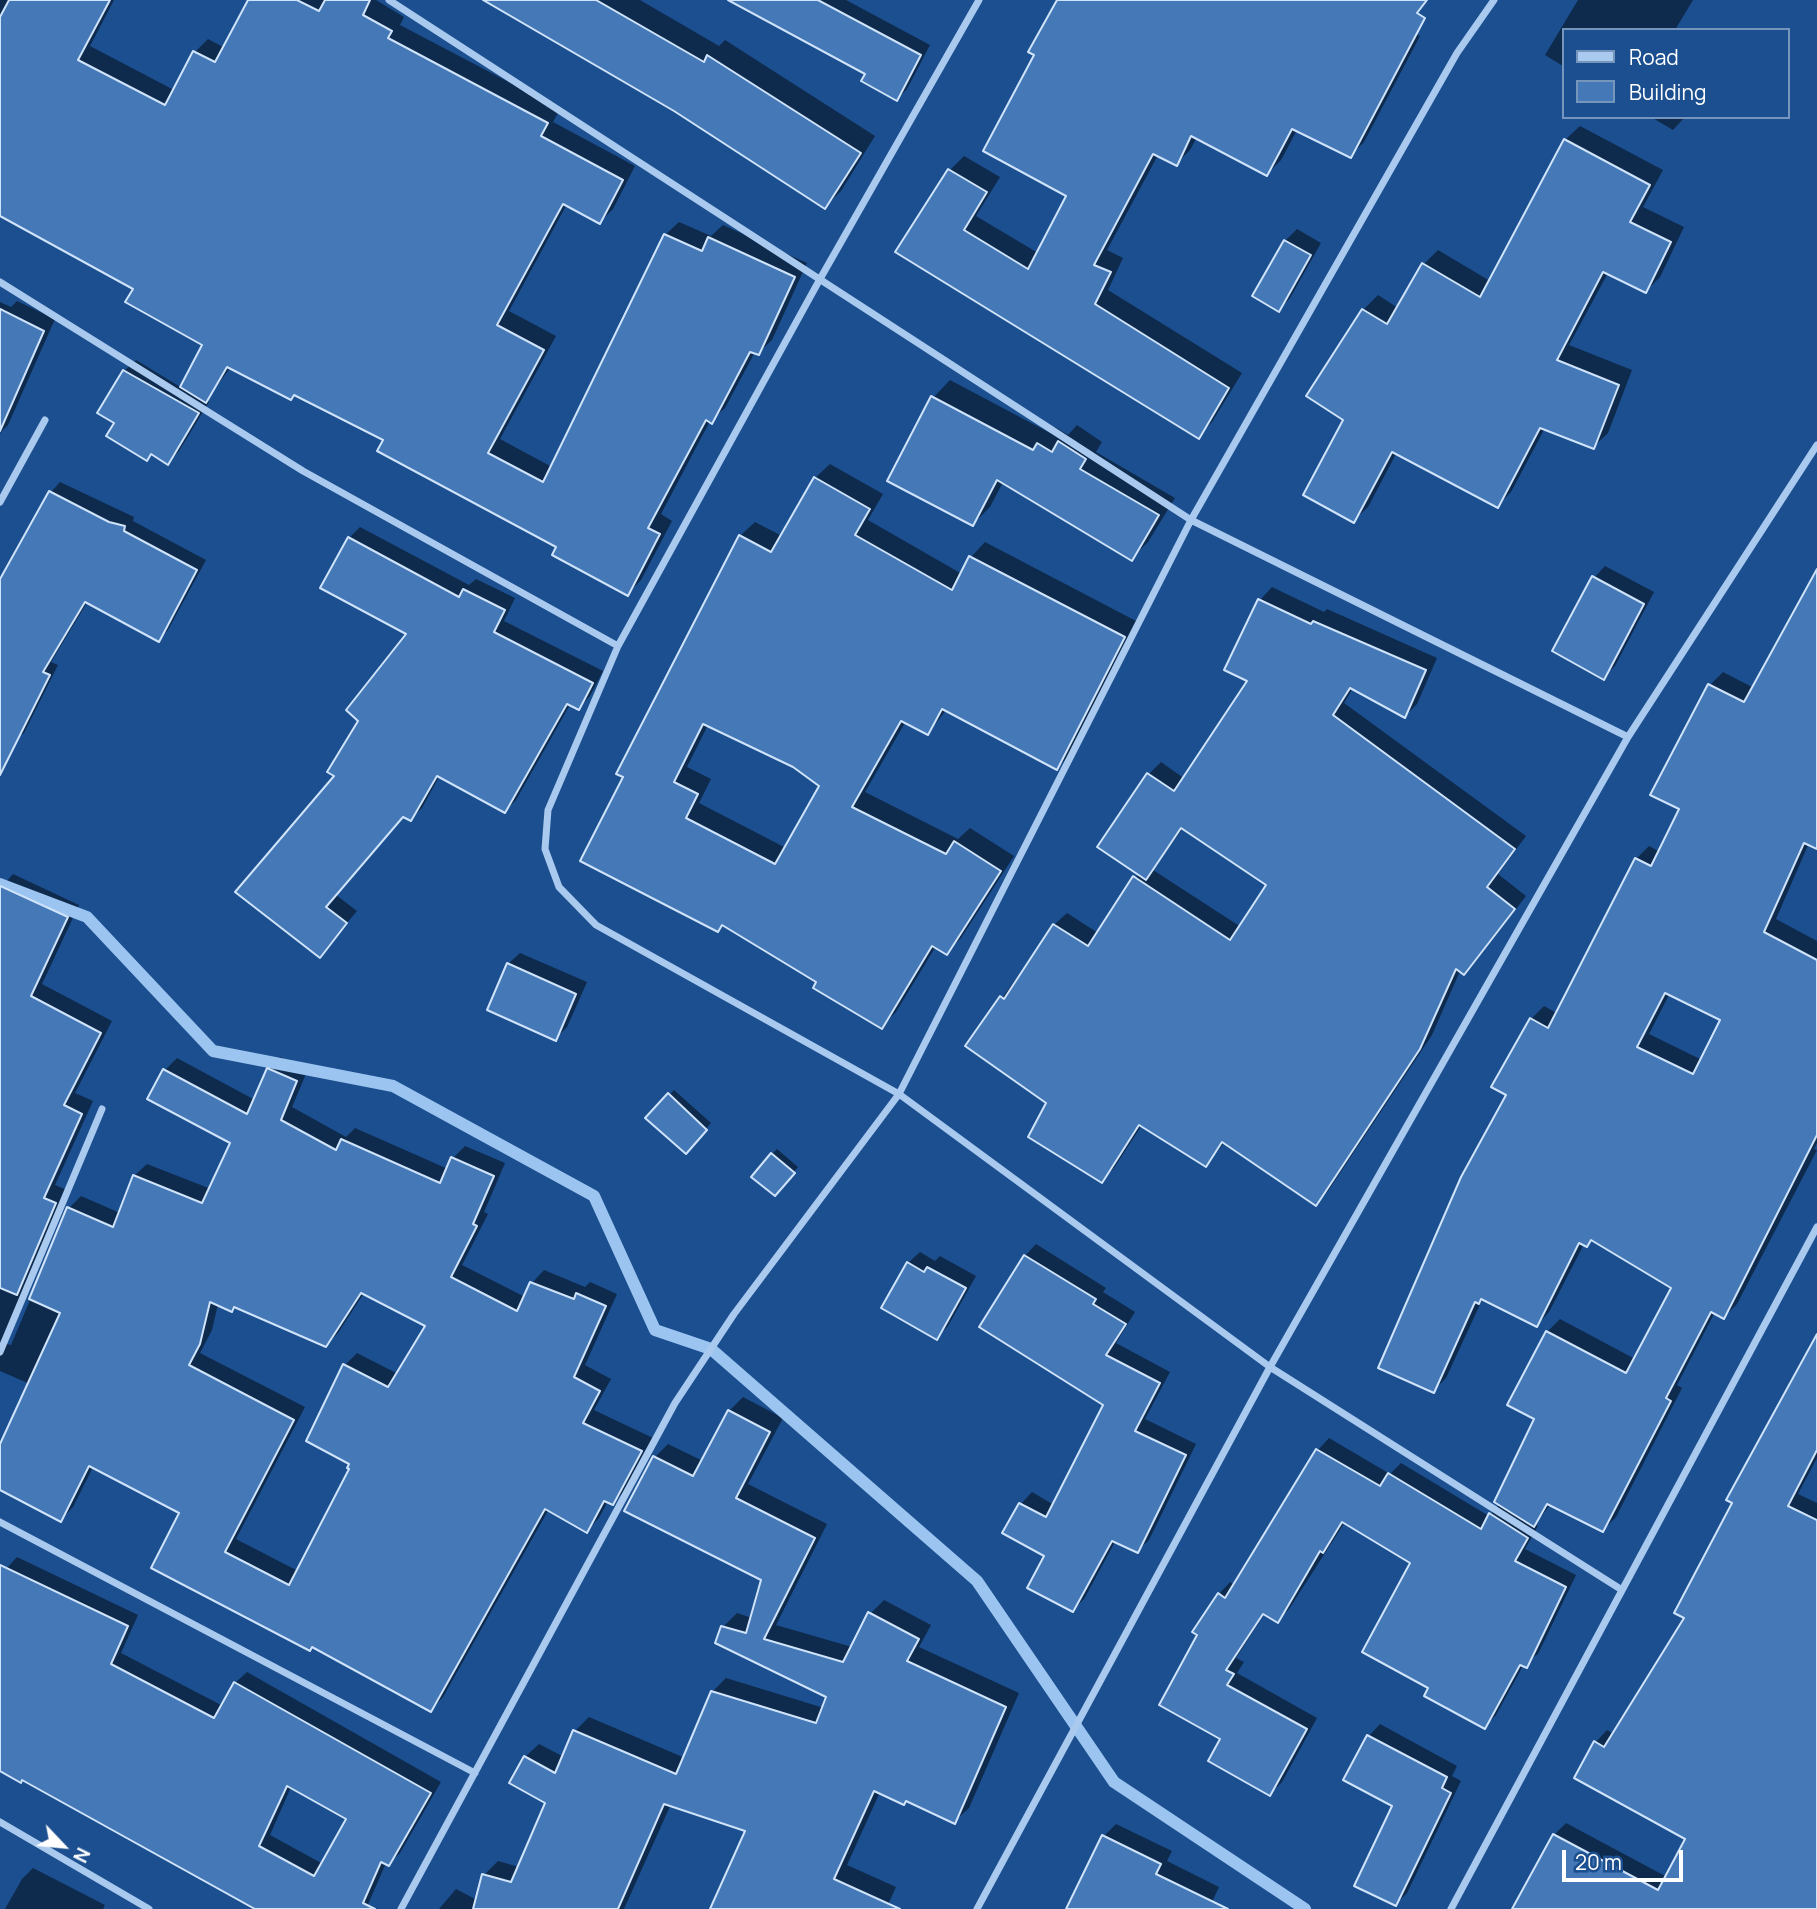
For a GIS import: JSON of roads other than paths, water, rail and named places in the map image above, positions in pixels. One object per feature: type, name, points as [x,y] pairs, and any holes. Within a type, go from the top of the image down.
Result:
[{"type":"street","points":[[389,0],[1191,520],[1628,737]]},
{"type":"street","points":[[979,0],[820,279],[618,646],[548,810],[545,849],[559,887],[596,925],[899,1094],[1270,1367],[1622,1590]]},
{"type":"street","points":[[401,1909],[675,1403],[734,1314],[899,1094],[1191,520],[1457,53],[1494,0]]},
{"type":"street","points":[[0,282],[303,471],[618,646]]},
{"type":"street","points":[[0,502],[45,420]]},
{"type":"street","points":[[977,1909],[1270,1367],[1628,737],[1817,445]]},
{"type":"street","points":[[0,1353],[102,1109]]},
{"type":"street","points":[[1451,1909],[1817,1227]]},
{"type":"street","points":[[0,1522],[475,1773]]},
{"type":"street","points":[[0,1822],[149,1909]]},
{"type":"waterway","points":[[0,884],[87,917],[213,1051],[393,1086],[594,1196],[655,1330],[711,1349],[977,1581],[1114,1782],[1305,1909]]}]
